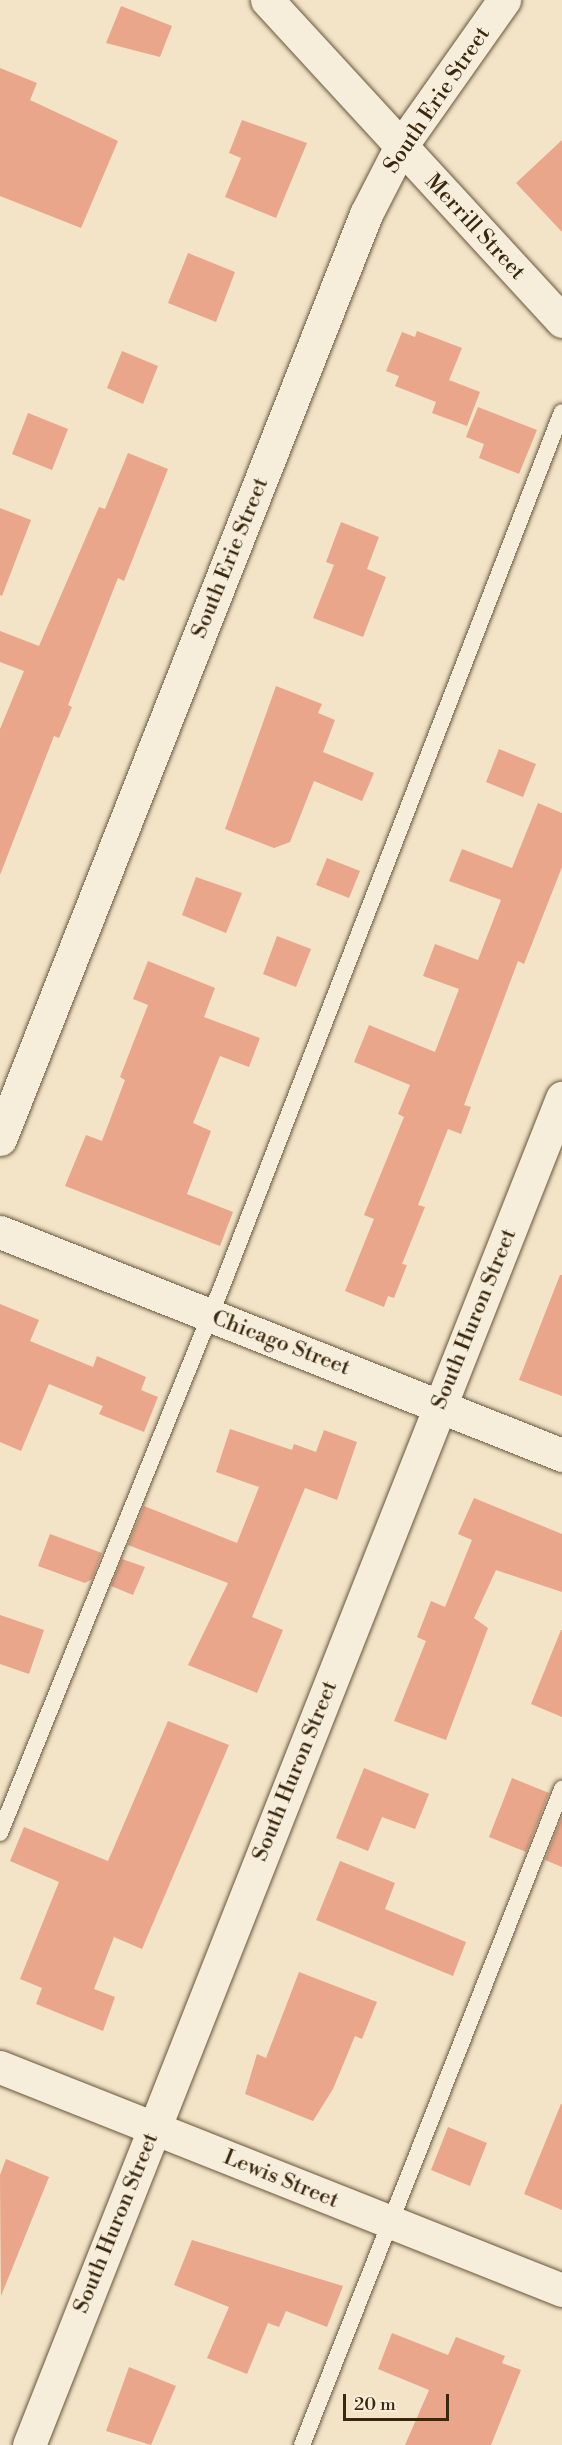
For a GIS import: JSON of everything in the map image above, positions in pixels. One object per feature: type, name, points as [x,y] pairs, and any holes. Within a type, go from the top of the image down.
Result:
[{"type":"street","name":"Merrill Street","points":[[267,0],[562,321]]},
{"type":"street","name":"South Erie Street","points":[[0,1139],[366,214],[401,146],[504,0]]},
{"type":"street","name":"South Huron Street","points":[[29,2445],[562,1098]]},
{"type":"street","name":"Chicago Street","points":[[0,1232],[562,1455]]},
{"type":"street","name":"Lewis Street","points":[[0,2067],[562,2290]]},
{"type":"lane","points":[[0,1833],[210,1315],[562,412]]},
{"type":"lane","points":[[302,2445],[562,1789]]},
{"type":"building","points":[[121,6],[172,26],[160,57],[106,43]]},
{"type":"building","points":[[0,68],[37,83],[30,100],[118,141],[81,228],[0,196]]},
{"type":"building","points":[[242,120],[307,143],[276,218],[225,197],[241,158],[229,153]]},
{"type":"building","points":[[562,140],[562,232],[516,183]]},
{"type":"building","points":[[188,253],[235,272],[216,322],[168,303]]},
{"type":"building","points":[[417,331],[462,348],[449,380],[480,392],[467,426],[432,413],[436,402],[395,386],[399,376],[386,371],[402,332],[415,337]]},
{"type":"building","points":[[122,351],[158,366],[143,404],[107,388]]},
{"type":"building","points":[[478,407],[537,430],[519,474],[479,458],[484,444],[466,437]]},
{"type":"building","points":[[28,413],[68,429],[52,470],[12,454]]},
{"type":"building","points":[[128,453],[168,469],[124,581],[118,578],[68,705],[72,707],[59,738],[54,736],[0,875],[0,729],[24,671],[0,662],[0,631],[39,646],[99,507],[105,509]]},
{"type":"building","points":[[0,508],[31,520],[2,596],[0,595]]},
{"type":"building","points":[[341,522],[379,537],[367,569],[386,577],[363,637],[313,618],[334,565],[326,562]]},
{"type":"building","points":[[276,686],[322,704],[318,713],[335,720],[323,752],[374,773],[362,801],[314,781],[290,842],[274,848],[225,829]]},
{"type":"building","points":[[499,749],[536,764],[523,797],[486,782]]},
{"type":"building","points":[[538,803],[562,813],[562,867],[524,964],[518,961],[464,1105],[471,1107],[461,1134],[448,1129],[418,1205],[425,1207],[402,1264],[407,1265],[394,1298],[388,1296],[384,1307],[345,1291],[374,1219],[364,1215],[404,1117],[398,1114],[410,1085],[354,1062],[369,1025],[435,1052],[459,989],[423,976],[435,944],[478,960],[501,900],[449,881],[462,849],[512,868]]},
{"type":"building","points":[[327,858],[360,871],[349,898],[316,885]]},
{"type":"building","points":[[196,877],[242,893],[226,933],[182,915]]},
{"type":"building","points":[[277,936],[311,949],[296,987],[263,974]]},
{"type":"building","points":[[148,961],[215,988],[204,1017],[260,1038],[249,1067],[220,1056],[193,1123],[211,1131],[187,1194],[233,1212],[220,1246],[65,1186],[86,1135],[102,1141],[125,1080],[120,1077],[148,1005],[133,999]]},
{"type":"building","points":[[560,1275],[562,1275],[562,1396],[519,1380]]},
{"type":"building","points":[[0,1304],[39,1320],[30,1341],[93,1367],[97,1356],[146,1377],[141,1390],[158,1397],[144,1432],[99,1414],[103,1406],[49,1384],[21,1451],[0,1442]]},
{"type":"building","points":[[230,1429],[292,1450],[294,1444],[316,1452],[324,1430],[357,1442],[337,1500],[305,1488],[252,1617],[283,1630],[257,1693],[188,1665],[228,1583],[128,1545],[144,1506],[237,1543],[259,1487],[216,1472]]},
{"type":"building","points":[[474,1498],[562,1534],[562,1592],[496,1570],[474,1618],[488,1628],[446,1740],[394,1721],[426,1641],[417,1637],[431,1601],[445,1607],[472,1540],[458,1534]]},
{"type":"building","points":[[50,1534],[102,1553],[92,1579],[85,1583],[38,1566]]},
{"type":"building","points":[[122,1559],[145,1567],[133,1595],[111,1586]]},
{"type":"building","points":[[0,1615],[44,1630],[29,1674],[0,1664]]},
{"type":"building","points":[[562,1630],[562,1717],[531,1704]]},
{"type":"building","points":[[168,1721],[229,1745],[142,1949],[114,1937],[94,1989],[115,1997],[103,2031],[36,2004],[42,1988],[20,1979],[59,1882],[10,1861],[24,1827],[108,1861]]},
{"type":"building","points":[[364,1768],[429,1794],[415,1829],[382,1817],[368,1851],[336,1838]]},
{"type":"building","points":[[512,1778],[549,1793],[526,1852],[489,1837]]},
{"type":"building","points":[[562,1817],[562,1867],[545,1860]]},
{"type":"building","points":[[340,1861],[395,1883],[385,1909],[466,1942],[453,1976],[316,1920]]},
{"type":"building","points":[[299,1972],[377,2002],[362,2039],[355,2036],[333,2089],[313,2121],[245,2094],[257,2054],[266,2058]]},
{"type":"building","points":[[562,2104],[562,2210],[524,2194]]},
{"type":"building","points":[[448,2127],[487,2143],[470,2186],[431,2170]]},
{"type":"building","points":[[6,2159],[49,2177],[1,2296],[0,2175]]},
{"type":"building","points":[[192,2240],[343,2286],[327,2327],[286,2311],[279,2327],[268,2323],[247,2374],[207,2358],[229,2307],[174,2285]]},
{"type":"building","points":[[392,2333],[448,2355],[456,2337],[505,2356],[502,2363],[521,2370],[491,2445],[405,2445],[429,2390],[378,2369]]},
{"type":"building","points":[[129,2367],[176,2386],[151,2445],[106,2431]]}]
